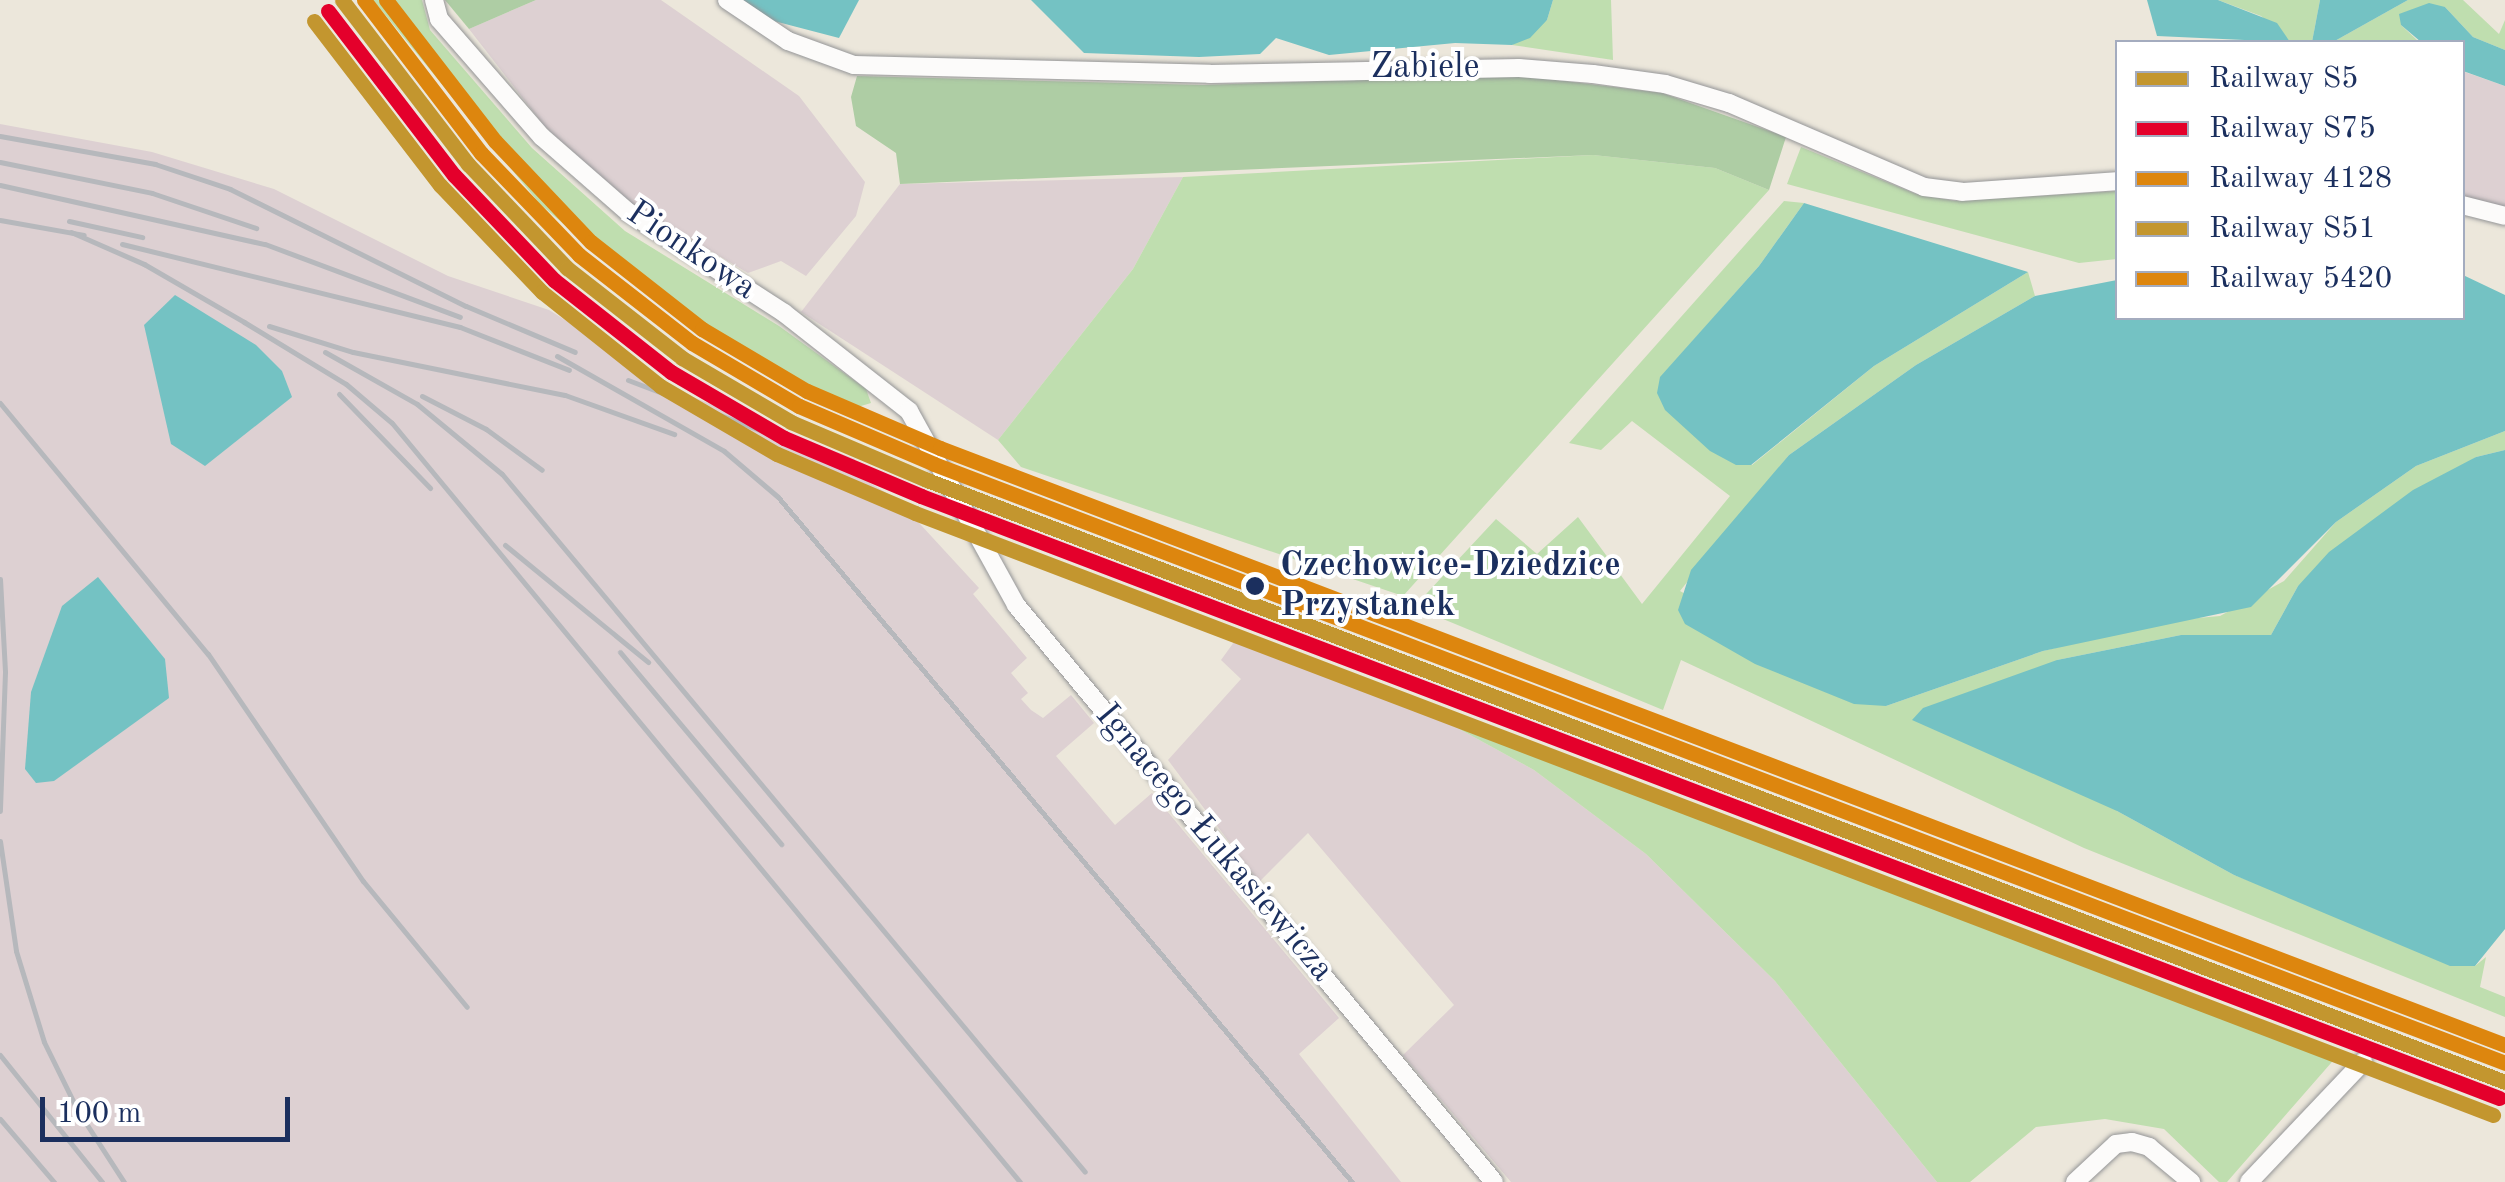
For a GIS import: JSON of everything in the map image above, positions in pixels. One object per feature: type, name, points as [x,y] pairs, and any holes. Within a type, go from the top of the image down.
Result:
[{"type":"street","name":"Pionkowa","points":[[434,0],[438,19],[542,137],[628,212],[882,384],[930,439],[955,490]]},
{"type":"street","name":"Zabiele","points":[[727,0],[788,40],[854,65],[1210,74],[1518,68],[1593,74],[1665,84],[1729,103],[1924,187],[1962,192],[2115,181]]},
{"type":"street","points":[[2465,207],[2505,216]]},
{"type":"street","name":"Ignacego Łukasiewicza","points":[[955,490],[1016,605],[1494,1182]]},
{"type":"street","points":[[2249,1182],[2363,1062]]},
{"type":"street","points":[[2076,1182],[2116,1144],[2132,1142],[2149,1147],[2191,1182]]},
{"type":"shaded area","points":[[536,0],[661,0],[799,96],[865,182],[856,216],[806,276],[781,261],[748,273],[635,206],[546,128],[469,29]]},
{"type":"shaded area","points":[[2465,72],[2505,86],[2505,210],[2465,199]]},
{"type":"shaded area","points":[[0,124],[152,152],[274,189],[448,276],[549,310],[682,393],[855,459],[851,472],[897,499],[979,588],[973,594],[1027,658],[1011,673],[1028,693],[1021,699],[1043,718],[1071,695],[1094,723],[1056,756],[1115,825],[1152,793],[1339,1018],[1299,1054],[1401,1182],[0,1182]]},
{"type":"shaded area","points":[[1183,177],[1133,269],[998,440],[801,312],[900,184]]},
{"type":"shaded area","points":[[1242,631],[1381,686],[1534,770],[1646,854],[1775,981],[1937,1182],[1511,1182],[1403,1055],[1454,1005],[1308,833],[1259,882],[1168,760],[1241,679],[1221,660]]},
{"type":"green space","points":[[373,0],[422,0],[430,30],[532,148],[625,231],[779,326],[866,389],[871,403],[851,409],[772,370],[627,278],[540,204]]},
{"type":"green space","points":[[445,0],[536,0],[469,29]]},
{"type":"green space","points":[[1553,0],[1611,0],[1613,60],[1512,45],[1547,20]]},
{"type":"green space","points":[[2218,0],[2320,0],[2312,40],[2288,40],[2261,16]]},
{"type":"green space","points":[[2408,0],[2463,0],[2499,34],[2505,20],[2505,50],[2473,37],[2445,7],[2401,25],[2417,40],[2337,40]]},
{"type":"green space","points":[[1516,75],[1662,93],[1786,137],[1769,190],[1715,168],[1593,155],[900,184],[896,153],[856,126],[851,97],[857,76],[1203,85]]},
{"type":"green space","points":[[1801,147],[1916,194],[1955,201],[2115,191],[2115,259],[2079,263],[1787,184]]},
{"type":"green space","points":[[1593,155],[1715,168],[1769,190],[1403,596],[1021,467],[998,440],[1133,269],[1183,177]]},
{"type":"green space","points":[[1784,201],[1804,203],[1759,266],[1660,378],[1752,465],[1874,366],[2028,272],[2035,296],[1916,365],[1789,455],[1680,591],[1886,706],[2043,651],[2164,621],[2220,616],[2284,581],[2336,522],[2416,466],[2505,431],[2505,450],[2476,457],[2298,586],[2271,635],[2181,635],[2057,660],[2117,811],[2234,875],[2475,966],[2486,957],[2480,987],[2505,997],[2505,1017],[2084,848],[1681,660],[1663,710],[1414,607],[1496,519],[1537,554],[1578,517],[1642,604],[1730,496],[1632,421],[1601,450],[1569,443]]},
{"type":"green space","points":[[1381,686],[2338,1055],[2227,1182],[2219,1182],[2164,1129],[2105,1119],[2036,1127],[1970,1182],[1937,1182],[1775,981],[1646,854],[1534,770]]},
{"type":"water","points":[[743,0],[859,0],[839,38],[770,20]]},
{"type":"water","points":[[1031,0],[1553,0],[1547,20],[1530,38],[1512,45],[1455,43],[1329,55],[1276,38],[1260,54],[1199,57],[1084,53]]},
{"type":"water","points":[[2147,0],[2218,0],[2277,23],[2289,40],[2246,40],[2157,36]]},
{"type":"water","points":[[2320,0],[2408,0],[2337,40],[2312,40]]},
{"type":"water","points":[[2429,3],[2445,7],[2473,37],[2505,50],[2505,86],[2465,72],[2465,40],[2419,40],[2401,25],[2399,14]]},
{"type":"water","points":[[1804,203],[2028,272],[1874,366],[1751,465],[1736,465],[1710,451],[1665,410],[1657,393],[1660,377],[1759,266]]},
{"type":"water","points":[[2465,276],[2505,295],[2505,431],[2416,466],[2336,522],[2251,607],[2043,651],[1886,706],[1854,704],[1755,664],[1685,624],[1678,610],[1691,570],[1789,455],[1916,365],[2035,296],[2115,280],[2115,320],[2465,320]]},
{"type":"water","points":[[175,295],[256,345],[282,371],[292,397],[205,466],[171,444],[144,325]]},
{"type":"water","points":[[2505,450],[2505,929],[2475,966],[2450,966],[2234,875],[2117,811],[1912,720],[1923,708],[2057,660],[2181,635],[2271,635],[2298,586],[2329,552],[2413,490],[2476,457]]},
{"type":"water","points":[[98,577],[165,659],[169,698],[54,781],[36,783],[25,769],[31,692],[62,606]]},
{"type":"railway","points":[[0,136],[155,164],[230,189],[466,306],[575,352]]},
{"type":"railway","points":[[0,162],[152,193],[256,228]]},
{"type":"railway","points":[[0,185],[265,244],[460,317]]},
{"type":"railway","points":[[0,220],[84,235]]},
{"type":"railway","points":[[69,221],[142,237]]},
{"type":"railway","points":[[71,232],[144,264],[244,322],[346,384],[392,423],[1020,1182]]},
{"type":"railway","points":[[122,244],[460,327],[569,370]]},
{"type":"railway","points":[[269,326],[353,352],[565,395],[674,434]]},
{"type":"railway","points":[[325,352],[417,404],[502,474],[1085,1172]]},
{"type":"railway","points":[[557,356],[724,451],[778,497],[1352,1182]]},
{"type":"railway","points":[[628,380],[852,465]]},
{"type":"railway","points":[[339,394],[430,488]]},
{"type":"railway","points":[[422,396],[486,429],[542,470]]},
{"type":"railway","points":[[0,403],[208,654],[363,881],[467,1007]]},
{"type":"railway","points":[[505,545],[648,662]]},
{"type":"railway","points":[[0,579],[5,672],[0,811]]},
{"type":"railway","points":[[620,652],[781,844]]},
{"type":"railway","points":[[0,841],[16,951],[44,1042],[78,1111],[124,1182]]},
{"type":"railway","points":[[0,1055],[102,1182]]},
{"type":"railway","points":[[0,1119],[54,1182]]},
{"type":"rail line","name":"S5","points":[[342,0],[468,164],[567,268],[682,358],[791,422],[927,480],[2505,1082]]},
{"type":"rail line","name":"4128","points":[[364,0],[481,153],[579,255],[692,343],[799,406],[934,464],[2505,1063]]},
{"type":"rail line","name":"5420","points":[[386,0],[495,141],[591,242],[702,329],[807,391],[940,448],[2505,1045]]},
{"type":"rail line","name":"S75","points":[[328,11],[454,175],[554,280],[671,372],[784,438],[921,496],[2499,1098]]},
{"type":"rail line","name":"S51","points":[[314,21],[440,185],[542,292],[660,386],[777,454],[915,513],[2493,1115]]},
{"type":"place","name":"Czechowice-Dziedzice Przystanek","points":[[1255,586]]}]
